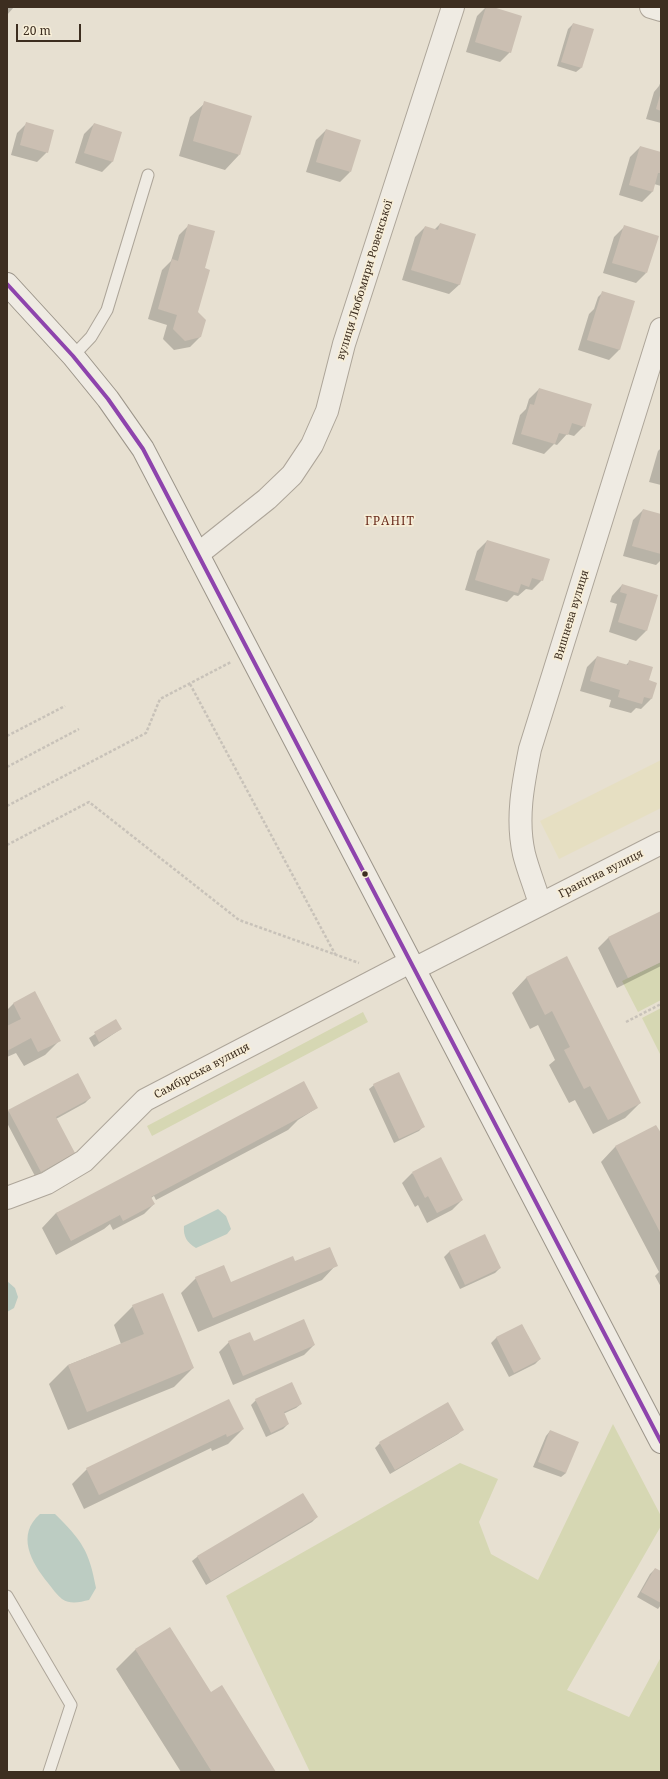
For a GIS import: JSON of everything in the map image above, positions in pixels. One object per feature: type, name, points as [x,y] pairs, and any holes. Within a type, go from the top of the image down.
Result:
[{"type":"street","name":"вулиця Любомири Ровенської","points":[[198,554],[267,499],[292,475],[312,445],[327,411],[344,344],[453,7]]},
{"type":"street","points":[[651,7],[661,10]]},
{"type":"street","points":[[7,284],[73,356],[108,399],[142,449],[661,1442]]},
{"type":"street","name":"Вишнева вулиця","points":[[540,904],[524,854],[520,822],[523,785],[529,756],[661,329]]},
{"type":"street","name":"Гранітна вулиця","points":[[412,966],[661,844]]},
{"type":"street","name":"Самбірська вулиця","points":[[7,1198],[47,1183],[84,1161],[146,1100],[387,974],[412,966]]},
{"type":"lane","points":[[73,356],[91,337],[107,310],[148,175]]},
{"type":"lane","points":[[7,1596],[71,1705],[49,1772]]},
{"type":"path","points":[[7,806],[146,733],[160,700],[249,653]]},
{"type":"path","points":[[190,684],[335,954]]},
{"type":"path","points":[[7,736],[65,706]]},
{"type":"path","points":[[7,766],[79,729]]},
{"type":"path","points":[[7,845],[89,802],[239,920],[387,974]]},
{"type":"path","points":[[626,1022],[661,1004]]},
{"type":"shaded area","points":[[661,760],[661,808],[559,859],[540,821]]},
{"type":"shaded area","points":[[218,1209],[226,1216],[231,1229],[227,1234],[196,1248],[190,1244],[184,1233],[184,1226]]},
{"type":"shaded area","points":[[7,1281],[15,1288],[18,1297],[14,1308],[7,1312]]},
{"type":"shaded area","points":[[40,1514],[55,1514],[78,1539],[83,1547],[90,1564],[96,1588],[89,1600],[79,1602],[65,1601],[58,1596],[36,1566],[29,1548],[28,1540],[29,1531],[33,1522]]},
{"type":"green space","points":[[661,962],[661,1000],[638,1012],[622,981]]},
{"type":"green space","points":[[661,1008],[661,1056],[642,1018]]},
{"type":"green space","points":[[363,1012],[368,1022],[152,1136],[147,1126]]},
{"type":"green space","points":[[613,1424],[661,1516],[661,1526],[567,1690],[629,1717],[661,1657],[661,1772],[310,1772],[226,1596],[460,1463],[498,1479],[479,1522],[491,1554],[538,1580]]},
{"type":"building","points":[[486,7],[493,7],[522,16],[511,53],[475,42]]},
{"type":"building","points":[[573,23],[594,29],[582,68],[561,62]]},
{"type":"building","points":[[661,92],[661,111],[656,109]]},
{"type":"building","points":[[204,101],[252,116],[240,155],[193,141]]},
{"type":"building","points":[[26,122],[54,130],[48,153],[20,145]]},
{"type":"building","points":[[94,123],[122,132],[113,162],[84,153]]},
{"type":"building","points":[[326,129],[361,140],[351,172],[316,162]]},
{"type":"building","points":[[640,146],[661,152],[661,173],[658,173],[653,192],[629,185]]},
{"type":"building","points":[[440,223],[476,234],[460,285],[411,270],[425,226],[438,230]]},
{"type":"building","points":[[188,224],[215,231],[205,268],[210,270],[198,312],[206,320],[201,337],[185,341],[173,329],[177,315],[158,309],[172,259],[178,261]]},
{"type":"building","points":[[624,225],[659,236],[647,273],[612,263]]},
{"type":"building","points":[[602,291],[635,301],[620,350],[587,340]]},
{"type":"building","points":[[539,388],[592,404],[585,427],[572,423],[568,435],[559,433],[555,444],[521,434],[530,404],[534,405]]},
{"type":"building","points":[[643,509],[661,514],[661,554],[632,546]]},
{"type":"building","points":[[487,540],[550,559],[543,581],[532,578],[529,587],[521,584],[518,593],[475,580]]},
{"type":"building","points":[[622,584],[658,595],[647,631],[618,622],[627,594],[620,592]]},
{"type":"building","points":[[597,656],[628,665],[629,660],[653,667],[649,680],[657,683],[652,699],[644,697],[642,704],[618,697],[620,690],[590,681]]},
{"type":"building","points":[[661,911],[661,962],[628,978],[608,937]]},
{"type":"building","points":[[567,956],[641,1103],[608,1120],[590,1086],[584,1089],[564,1050],[570,1047],[552,1011],[545,1015],[526,977]]},
{"type":"building","points":[[35,991],[61,1041],[38,1052],[31,1038],[7,1051],[7,1026],[21,1019],[13,1003]]},
{"type":"building","points":[[116,1019],[122,1029],[99,1042],[94,1032]]},
{"type":"building","points":[[399,1072],[425,1127],[399,1139],[373,1084]]},
{"type":"building","points":[[78,1073],[91,1098],[56,1117],[75,1153],[41,1172],[8,1110]]},
{"type":"building","points":[[304,1081],[318,1108],[151,1197],[155,1204],[123,1221],[120,1215],[71,1241],[56,1213]]},
{"type":"building","points":[[656,1125],[661,1133],[661,1234],[615,1146]]},
{"type":"building","points":[[441,1157],[463,1200],[437,1213],[428,1196],[425,1198],[412,1172]]},
{"type":"building","points":[[485,1234],[501,1268],[465,1285],[449,1251]]},
{"type":"building","points":[[330,1247],[338,1266],[213,1318],[195,1277],[224,1265],[231,1282],[293,1256],[295,1261]]},
{"type":"building","points":[[163,1293],[194,1368],[87,1412],[68,1365],[144,1334],[132,1305]]},
{"type":"building","points":[[304,1319],[315,1345],[243,1376],[228,1341],[250,1332],[254,1341]]},
{"type":"building","points":[[522,1324],[541,1359],[514,1373],[496,1337]]},
{"type":"building","points":[[292,1382],[302,1404],[284,1412],[289,1424],[271,1433],[255,1399]]},
{"type":"building","points":[[229,1399],[244,1429],[227,1437],[226,1434],[99,1495],[86,1468]]},
{"type":"building","points":[[448,1402],[464,1430],[395,1470],[379,1442]]},
{"type":"building","points":[[550,1430],[579,1442],[566,1473],[538,1462]]},
{"type":"building","points":[[303,1493],[318,1517],[211,1581],[197,1556]]},
{"type":"building","points":[[655,1568],[661,1571],[661,1603],[641,1592]]},
{"type":"building","points":[[170,1627],[211,1692],[222,1685],[276,1772],[212,1772],[135,1649]]},
{"type":"transit line","points":[[7,284],[73,356],[108,399],[143,449],[661,1442]]},
{"type":"district","name":"ГРАНІТ","points":[[390,522]]}]
